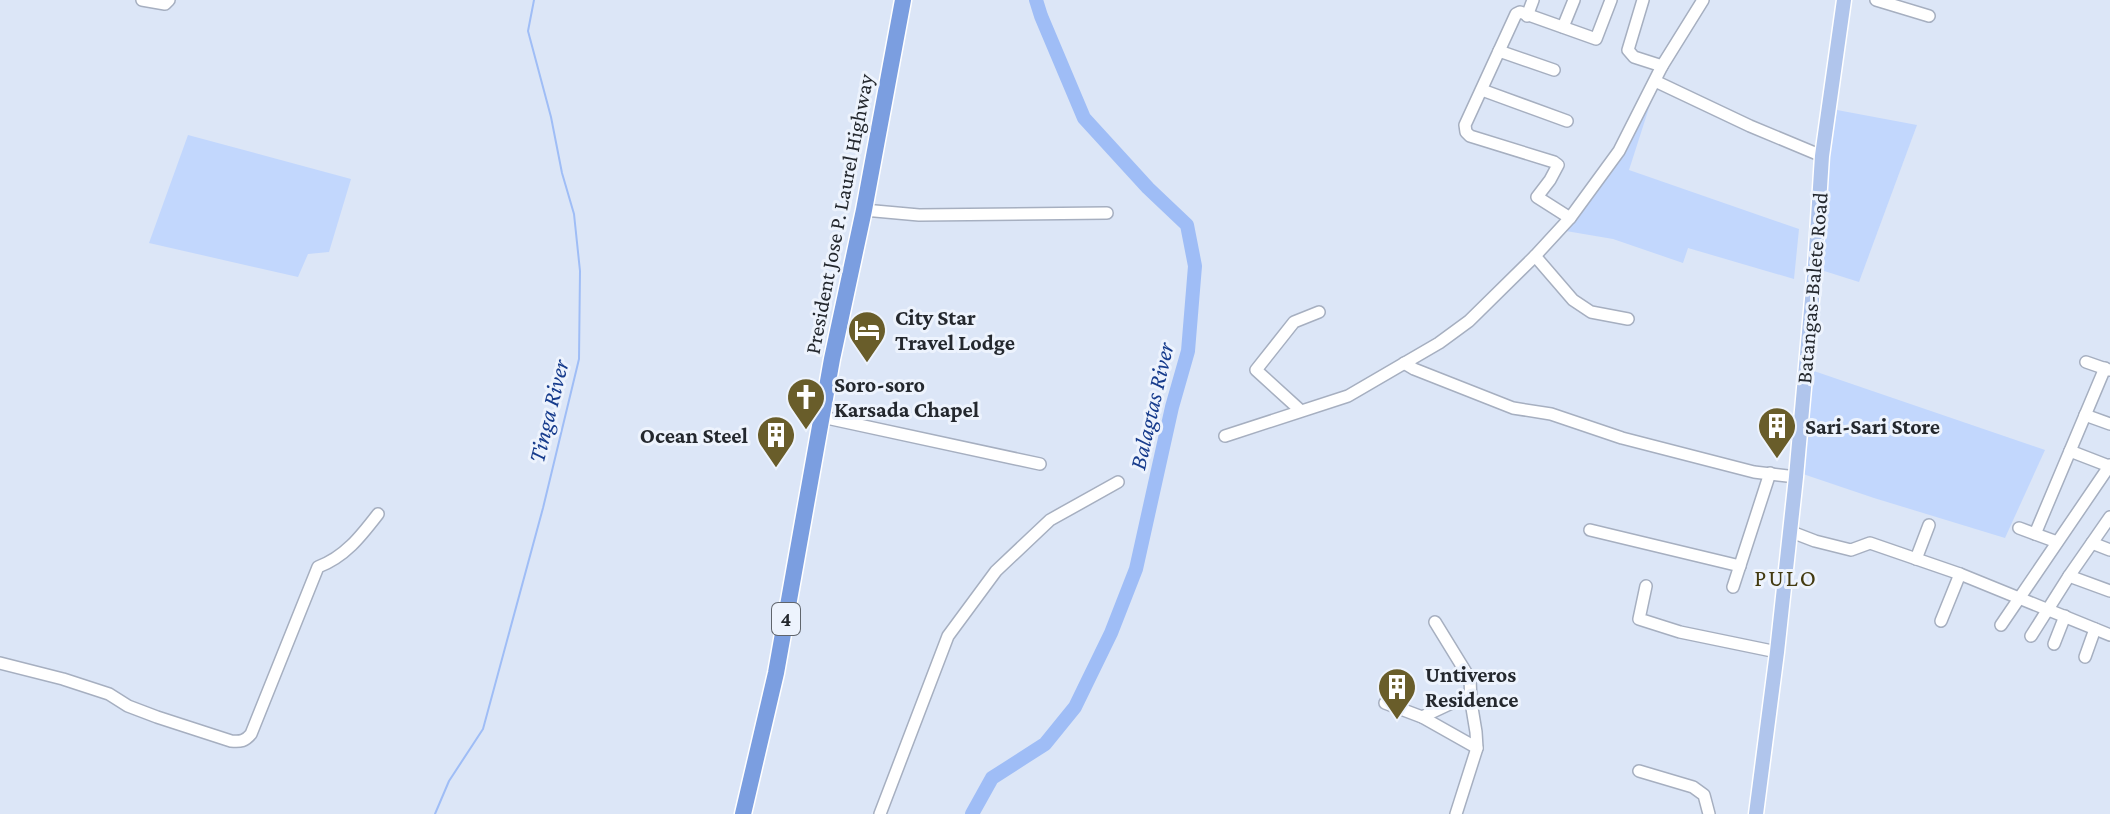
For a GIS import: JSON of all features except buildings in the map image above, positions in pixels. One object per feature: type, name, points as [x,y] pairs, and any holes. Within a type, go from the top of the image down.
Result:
[{"type":"highway","name":"President Jose P. Laurel Highway","points":[[743,814],[776,673],[832,359],[864,210],[903,0]]},
{"type":"main road","name":"Batangas-Balete Road","points":[[1756,814],[1796,477],[1822,156],[1844,0]]},
{"type":"street","points":[[142,0],[165,4],[169,0]]},
{"type":"street","points":[[1527,16],[1533,0]]},
{"type":"street","points":[[1563,27],[1574,0]]},
{"type":"street","points":[[1570,218],[1537,197],[1558,165],[1470,136],[1465,125],[1516,14],[1520,12],[1596,39],[1611,0]]},
{"type":"street","points":[[1643,0],[1628,50],[1634,57],[1662,66]]},
{"type":"street","points":[[1225,436],[1348,396],[1439,343],[1469,321],[1570,218],[1619,151],[1662,66],[1703,0]]},
{"type":"street","points":[[1876,0],[1929,16]]},
{"type":"street","points":[[1499,51],[1554,70]]},
{"type":"street","points":[[1655,81],[1822,156]]},
{"type":"street","points":[[1482,90],[1567,121]]},
{"type":"street","points":[[864,210],[919,215],[1107,213]]},
{"type":"street","points":[[1535,256],[1573,300],[1591,312],[1628,319]]},
{"type":"street","points":[[1300,410],[1256,370],[1294,322],[1319,312]]},
{"type":"street","points":[[2035,534],[2107,369],[2086,362]]},
{"type":"street","points":[[1404,363],[1513,408],[1551,414],[1622,438],[1754,472],[1796,477]]},
{"type":"street","points":[[2085,415],[2110,424]]},
{"type":"street","points":[[822,417],[1040,464]]},
{"type":"street","points":[[2001,625],[2110,465],[2070,451]]},
{"type":"street","points":[[1733,587],[1770,473]]},
{"type":"street","points":[[880,814],[948,636],[996,571],[1050,520],[1118,482]]},
{"type":"street","points":[[0,663],[98,690],[128,706],[240,742],[251,734],[318,567],[331,562],[357,541],[378,514]]},
{"type":"street","points":[[2031,636],[2110,517]]},
{"type":"street","points":[[1916,559],[1929,525]]},
{"type":"street","points":[[2019,528],[2057,542]]},
{"type":"street","points":[[1590,530],[1740,566]]},
{"type":"street","points":[[1789,531],[1851,550],[1870,543],[1960,574],[2110,635]]},
{"type":"street","points":[[2092,543],[2110,550]]},
{"type":"street","points":[[1941,621],[1960,574]]},
{"type":"street","points":[[2069,576],[2110,591]]},
{"type":"street","points":[[1646,586],[1639,619],[1680,632],[1777,652]]},
{"type":"street","points":[[2054,644],[2065,616]]},
{"type":"street","points":[[1435,622],[1470,679],[1477,748],[1456,814]]},
{"type":"street","points":[[2085,657],[2095,629]]},
{"type":"street","points":[[1422,717],[1456,701],[1471,702]]},
{"type":"street","points":[[1385,703],[1422,717],[1477,748]]},
{"type":"street","points":[[1639,771],[1693,787],[1704,795],[1709,814]]},
{"type":"shaded area","points":[[1656,86],[1629,170],[1799,229],[1794,279],[1688,248],[1683,263],[1613,239],[1566,231],[1604,179]]},
{"type":"shaded area","points":[[1837,110],[1917,125],[1859,282],[1821,270],[1829,155]]},
{"type":"shaded area","points":[[188,135],[351,179],[329,252],[308,254],[298,277],[149,243]]},
{"type":"shaded area","points":[[1811,370],[2045,450],[2005,538],[1803,474]]},
{"type":"waterway","name":"Tinga River","points":[[435,814],[449,781],[483,729],[543,508],[579,359],[580,271],[574,214],[528,31],[534,0]]},
{"type":"waterway","name":"Balagtas River","points":[[972,814],[992,778],[1045,744],[1075,707],[1111,633],[1136,569],[1172,407],[1188,351],[1195,266],[1187,225],[1148,188],[1084,118],[1036,0]]},
{"type":"place","name":"City Star Travel Lodge","points":[[867,364]]},
{"type":"place","name":"Soro-soro Karsada Chapel","points":[[806,431]]},
{"type":"place","name":"Sari-Sari Store","points":[[1777,460]]},
{"type":"place","name":"Ocean Steel","points":[[776,469]]},
{"type":"place","name":"Untiveros Residence","points":[[1397,721]]},
{"type":"district","name":"PULO","points":[[1786,577]]}]
